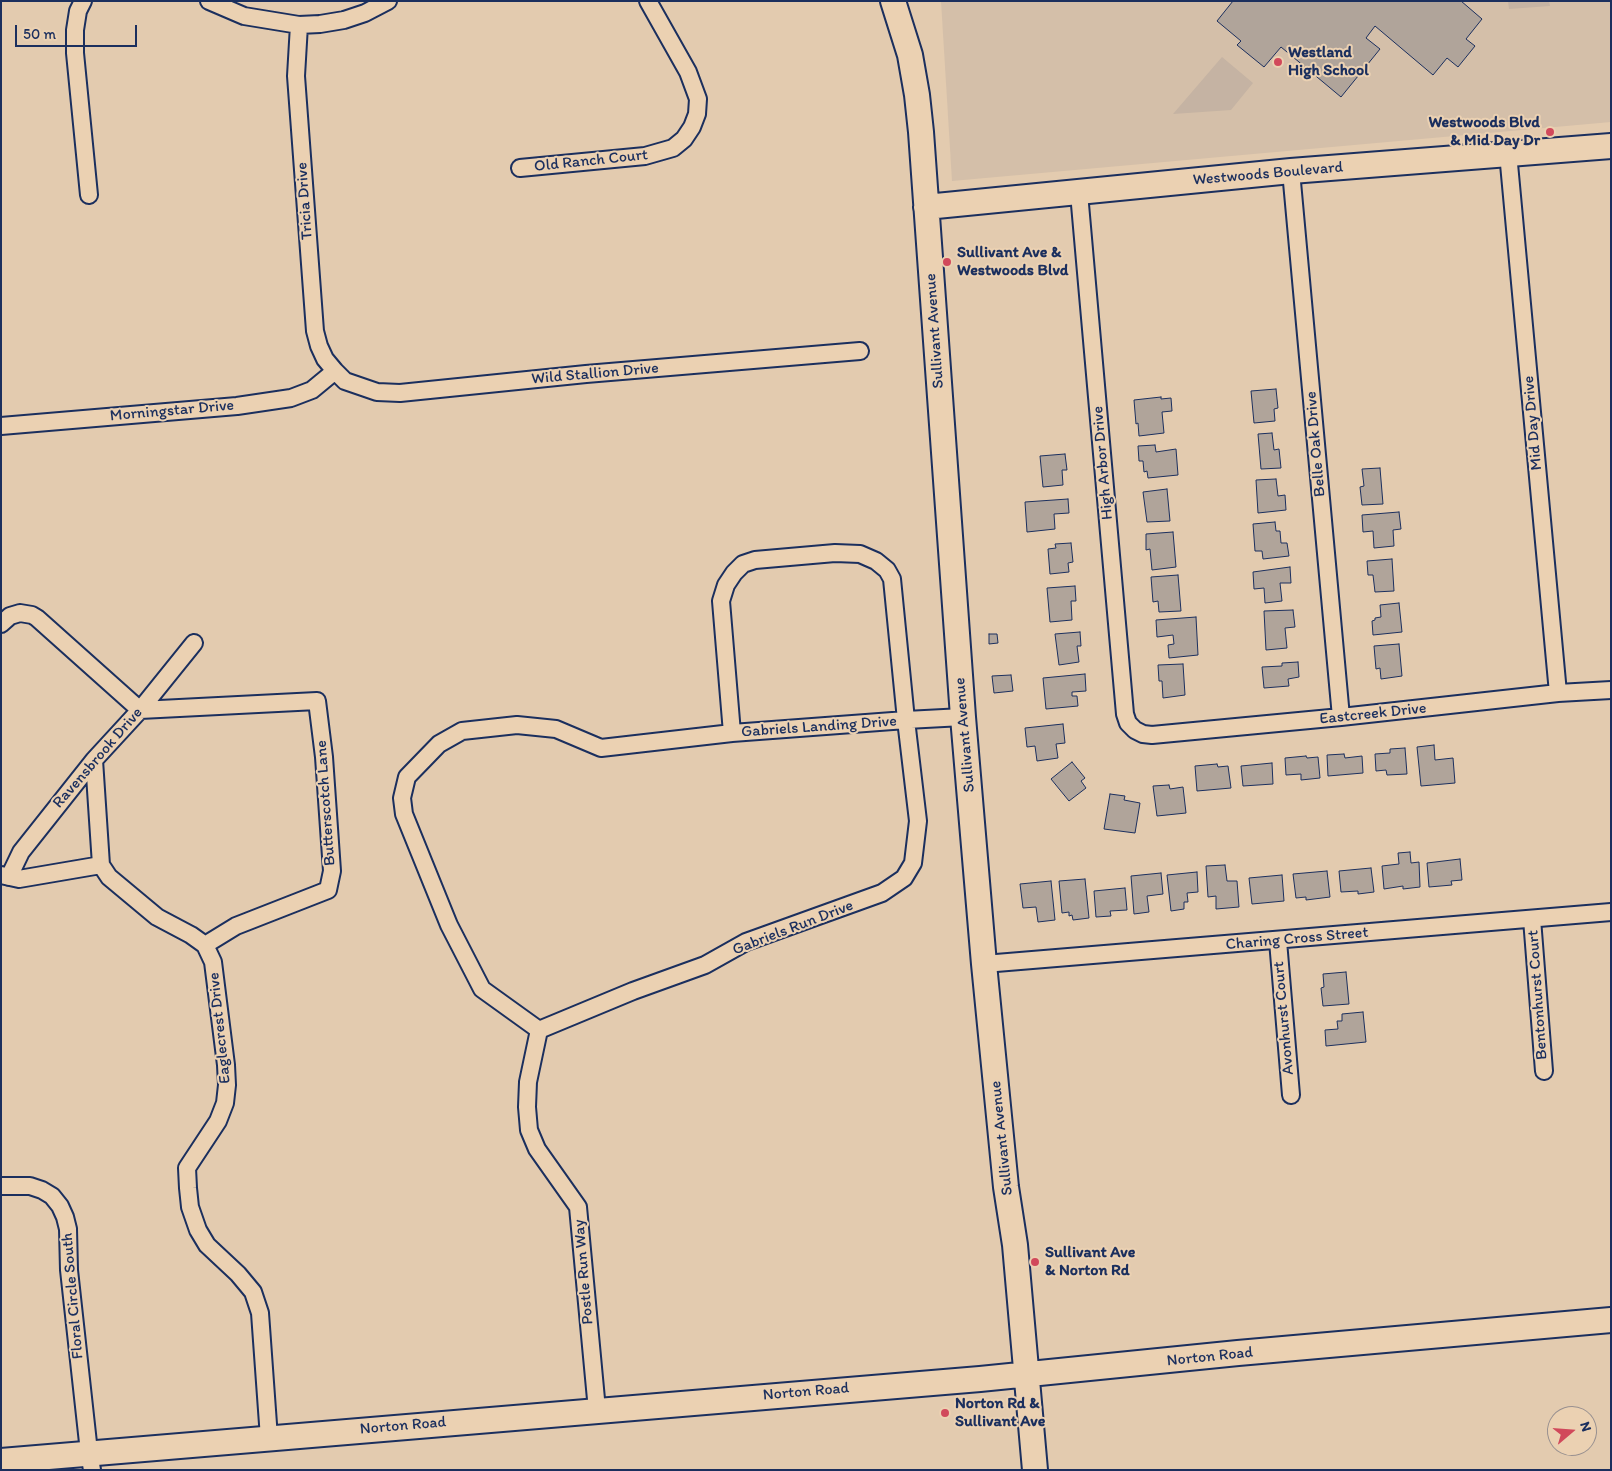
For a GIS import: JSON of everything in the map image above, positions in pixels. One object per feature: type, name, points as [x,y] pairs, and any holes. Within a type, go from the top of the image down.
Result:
[{"type":"street","points":[[83,1],[78,11],[75,30],[75,52],[89,195]]},
{"type":"street","points":[[209,1],[244,16],[299,25],[344,20],[365,13],[388,1]]},
{"type":"street","name":"Old Ranch Court","points":[[520,168],[645,156],[673,148],[684,139],[692,127],[697,114],[698,99],[688,72],[648,1]]},
{"type":"street","name":"Sullivant Avenue","points":[[893,1],[910,55],[917,95],[963,717],[984,964],[1006,1187],[1015,1245],[1035,1470]]},
{"type":"street","name":"Tricia Drive","points":[[299,25],[296,76],[315,331],[325,359],[335,371]]},
{"type":"street","name":"Westwoods Boulevard","points":[[926,207],[1291,171],[1611,146]]},
{"type":"street","name":"Mid Day Drive","points":[[1508,153],[1558,693]]},
{"type":"street","name":"Belle Oak Drive","points":[[1291,171],[1341,717]]},
{"type":"street","name":"High Arbor Drive","points":[[1078,193],[1125,714],[1128,723],[1135,730]]},
{"type":"street","name":"Wild Stallion Drive","points":[[335,371],[345,381],[359,387],[377,392],[400,392],[860,351]]},
{"type":"street","name":"Morningstar Drive","points":[[1,426],[237,406],[291,398],[312,390],[335,371]]},
{"type":"street","name":"Gabriels Landing Drive","points":[[732,733],[720,601],[726,585],[743,564],[756,560],[835,553],[860,554],[876,561],[887,570],[892,579],[906,720]]},
{"type":"street","points":[[1,624],[10,616],[20,613],[37,618],[140,710]]},
{"type":"street","name":"Ravensbrook Drive","points":[[5,876],[20,852],[94,760],[140,710],[194,643]]},
{"type":"street","name":"Eastcreek Drive","points":[[1135,730],[1143,734],[1152,735],[1341,717],[1558,693],[1611,690]]},
{"type":"street","name":"Butterscotch Lane","points":[[140,710],[317,701],[324,757],[332,871],[328,890],[236,926],[205,945]]},
{"type":"street","name":"Gabriels Landing Drive","points":[[539,1030],[482,988],[449,925],[404,814],[402,798],[407,776],[439,744],[462,731],[517,725],[556,729],[601,748],[732,733],[963,717]]},
{"type":"street","name":"Gabriels Run Drive","points":[[539,1030],[633,991],[705,965],[746,942],[882,893],[904,878],[913,863],[918,821],[906,720]]},
{"type":"street","points":[[94,760],[101,866],[110,877],[157,917],[191,935],[205,945]]},
{"type":"street","points":[[5,876],[19,879],[101,866]]},
{"type":"street","name":"Charing Cross Street","points":[[984,964],[1611,912]]},
{"type":"street","name":"Bentonhurst Court","points":[[1532,919],[1544,1072]]},
{"type":"street","name":"Avonhurst Court","points":[[1278,941],[1291,1095]]},
{"type":"street","name":"Eaglecrest Drive","points":[[205,945],[213,962],[227,1085],[225,1103],[218,1121],[187,1168],[190,1207],[198,1230],[207,1245],[238,1274],[253,1292],[260,1314],[269,1438]]},
{"type":"street","name":"Postle Run Way","points":[[539,1030],[528,1082],[527,1107],[529,1130],[536,1148],[578,1208],[597,1410]]},
{"type":"street","name":"Floral Circle South","points":[[1,1186],[30,1186],[42,1190],[52,1196],[60,1206],[65,1217],[68,1229],[69,1270],[90,1461]]},
{"type":"street","name":"Norton Road","points":[[1,1461],[90,1461],[269,1438],[1026,1374],[1611,1320]]},
{"type":"shaded area","name":"Westland High School","points":[[941,1],[1611,1],[1611,122],[952,181]]},
{"type":"shaded area","points":[[1508,1],[1549,1],[1550,6],[1509,9]]},
{"type":"shaded area","points":[[1222,57],[1253,83],[1231,110],[1173,114]]},
{"type":"building","points":[[1233,1],[1461,1],[1482,19],[1466,39],[1475,46],[1458,67],[1447,58],[1433,75],[1375,26],[1366,38],[1380,49],[1341,97],[1281,47],[1264,67],[1237,45],[1241,41],[1217,21]]},
{"type":"building","points":[[1276,389],[1278,408],[1274,409],[1275,421],[1254,423],[1251,391]]},
{"type":"building","points":[[1161,397],[1161,399],[1171,398],[1172,411],[1162,412],[1164,433],[1139,436],[1134,400]]},
{"type":"building","points":[[1272,433],[1274,450],[1279,449],[1281,468],[1261,469],[1258,434]]},
{"type":"building","points":[[1155,445],[1156,452],[1176,449],[1178,475],[1148,478],[1147,471],[1144,472],[1143,461],[1139,461],[1138,446]]},
{"type":"building","points":[[1065,454],[1067,470],[1062,470],[1063,485],[1043,487],[1040,456]]},
{"type":"building","points":[[1380,468],[1383,504],[1362,505],[1360,487],[1364,486],[1362,469]]},
{"type":"building","points":[[1276,479],[1278,496],[1285,495],[1286,510],[1258,513],[1256,480]]},
{"type":"building","points":[[1167,489],[1170,521],[1147,522],[1143,492]]},
{"type":"building","points":[[1068,499],[1069,513],[1054,514],[1055,529],[1027,532],[1025,502]]},
{"type":"building","points":[[1399,512],[1401,529],[1393,530],[1394,546],[1374,548],[1373,531],[1363,532],[1362,515]]},
{"type":"building","points":[[1275,522],[1276,531],[1280,531],[1281,543],[1287,543],[1289,556],[1263,559],[1262,551],[1255,551],[1253,524]]},
{"type":"building","points":[[1173,532],[1176,567],[1152,570],[1150,549],[1146,550],[1146,534]]},
{"type":"building","points":[[1071,543],[1073,562],[1068,563],[1069,572],[1050,574],[1048,549],[1056,548],[1055,544]]},
{"type":"building","points":[[1392,559],[1394,591],[1375,592],[1373,575],[1368,575],[1367,561]]},
{"type":"building","points":[[1290,567],[1291,583],[1280,583],[1282,601],[1265,603],[1264,588],[1254,589],[1253,572]]},
{"type":"building","points":[[1178,575],[1181,611],[1159,612],[1158,601],[1153,602],[1151,577]]},
{"type":"building","points":[[1075,586],[1076,601],[1071,601],[1072,620],[1050,622],[1047,588]]},
{"type":"building","points":[[1399,603],[1402,632],[1373,635],[1372,621],[1375,618],[1381,617],[1380,605]]},
{"type":"building","points":[[1293,610],[1295,627],[1285,628],[1287,648],[1266,650],[1264,611]]},
{"type":"building","points":[[1196,617],[1198,655],[1169,658],[1168,645],[1174,644],[1173,635],[1157,637],[1156,620]]},
{"type":"building","points":[[1080,632],[1081,646],[1077,646],[1079,662],[1059,665],[1055,634]]},
{"type":"building","points":[[989,634],[997,634],[998,643],[989,644]]},
{"type":"building","points":[[1399,644],[1402,676],[1381,679],[1380,668],[1376,669],[1374,646]]},
{"type":"building","points":[[1298,662],[1299,677],[1288,679],[1289,686],[1264,688],[1262,667],[1282,666],[1282,663]]},
{"type":"building","points":[[1183,664],[1185,695],[1163,698],[1162,681],[1159,681],[1158,665]]},
{"type":"building","points":[[1085,674],[1086,691],[1072,692],[1072,696],[1077,696],[1078,706],[1046,709],[1043,678]]},
{"type":"building","points":[[1011,675],[1013,691],[994,693],[992,676]]},
{"type":"building","points":[[1063,724],[1065,743],[1056,744],[1058,758],[1037,761],[1035,746],[1027,747],[1025,728]]},
{"type":"building","points":[[1434,745],[1435,760],[1453,758],[1455,783],[1421,786],[1417,747]]},
{"type":"building","points":[[1405,748],[1407,774],[1387,775],[1386,770],[1376,771],[1375,754],[1390,753],[1390,749]]},
{"type":"building","points":[[1344,754],[1345,758],[1362,756],[1363,773],[1328,776],[1327,755]]},
{"type":"building","points":[[1306,756],[1307,758],[1318,757],[1320,778],[1301,780],[1301,774],[1286,775],[1285,758]]},
{"type":"building","points":[[1072,762],[1085,778],[1081,781],[1086,788],[1069,801],[1051,779]]},
{"type":"building","points":[[1272,763],[1273,784],[1243,786],[1241,766]]},
{"type":"building","points":[[1217,764],[1218,767],[1228,766],[1231,788],[1197,791],[1195,766]]},
{"type":"building","points":[[1169,785],[1170,789],[1183,787],[1186,813],[1157,816],[1153,786]]},
{"type":"building","points":[[1110,794],[1125,796],[1124,800],[1140,803],[1135,833],[1104,829]]},
{"type":"building","points":[[1410,852],[1411,863],[1419,862],[1420,887],[1403,889],[1403,886],[1384,889],[1382,866],[1399,864],[1398,853]]},
{"type":"building","points":[[1460,859],[1462,880],[1451,881],[1452,885],[1429,887],[1427,863]]},
{"type":"building","points":[[1225,865],[1227,881],[1237,881],[1239,907],[1216,909],[1216,896],[1208,897],[1206,866]]},
{"type":"building","points":[[1371,868],[1374,892],[1358,894],[1358,891],[1341,892],[1339,871]]},
{"type":"building","points":[[1327,871],[1330,897],[1306,900],[1306,897],[1296,898],[1293,874]]},
{"type":"building","points":[[1197,872],[1198,892],[1187,893],[1188,902],[1184,902],[1184,909],[1171,911],[1167,875]]},
{"type":"building","points":[[1161,873],[1163,894],[1147,896],[1149,912],[1134,914],[1131,876]]},
{"type":"building","points":[[1282,875],[1284,901],[1252,904],[1249,878]]},
{"type":"building","points":[[1085,879],[1089,918],[1073,920],[1072,915],[1069,916],[1069,912],[1062,913],[1059,881]]},
{"type":"building","points":[[1051,881],[1055,920],[1038,922],[1036,907],[1023,908],[1020,884]]},
{"type":"building","points":[[1125,888],[1127,910],[1110,911],[1111,916],[1096,917],[1094,891]]},
{"type":"building","points":[[1346,972],[1349,1004],[1323,1006],[1321,988],[1324,987],[1323,974]]},
{"type":"building","points":[[1363,1012],[1366,1042],[1326,1046],[1325,1030],[1338,1029],[1337,1021],[1342,1021],[1342,1014]]},
{"type":"place","name":"Westland High School","points":[[1278,62]]},
{"type":"place","name":"Westwoods Blvd & Mid Day Dr","points":[[1550,132]]},
{"type":"place","name":"Sullivant Ave & Westwoods Blvd","points":[[947,262]]},
{"type":"place","name":"Sullivant Ave & Norton Rd","points":[[1035,1262]]},
{"type":"place","name":"Norton Rd & Sullivant Ave","points":[[945,1413]]}]
